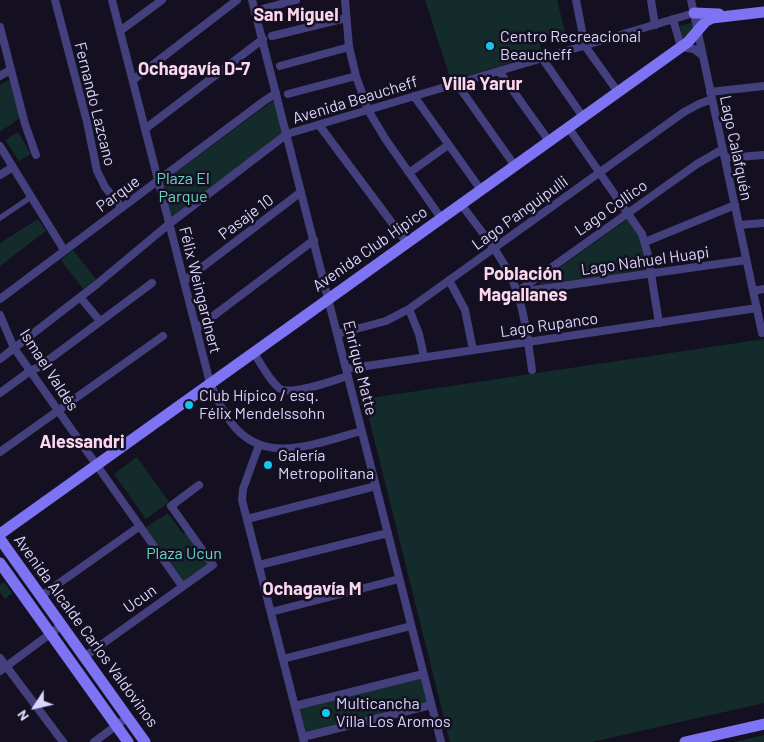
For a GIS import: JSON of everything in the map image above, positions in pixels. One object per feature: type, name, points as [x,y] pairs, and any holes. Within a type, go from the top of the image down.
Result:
[{"type":"main road","points":[[694,13],[707,12],[725,16]]},
{"type":"main road","name":"Avenida Club Hípico","points":[[0,534],[618,92],[681,46],[698,32],[708,20],[725,16],[764,12]]},
{"type":"main road","name":"Avenida Alcalde Carlos Valdovinos","points":[[0,539],[145,742]]},
{"type":"main road","name":"Avenida Alcalde Carlos Valdovinos","points":[[0,563],[128,742]]},
{"type":"main road","points":[[20,591],[26,584],[27,576]]},
{"type":"main road","points":[[20,591],[31,586],[38,592]]},
{"type":"main road","points":[[80,675],[89,674],[88,662]]},
{"type":"main road","points":[[88,686],[92,678],[100,678]]},
{"type":"main road","points":[[97,699],[105,698],[108,691]]},
{"type":"main road","points":[[104,709],[108,702],[116,701]]},
{"type":"main road","points":[[685,742],[764,724]]},
{"type":"street","name":"Fernando Lazcano","points":[[54,0],[97,171],[105,187],[122,208]]},
{"type":"street","name":"Félix Weingardnert","points":[[112,0],[210,383],[231,422],[244,437],[259,445]]},
{"type":"street","points":[[120,31],[162,0]]},
{"type":"street","points":[[132,80],[237,0]]},
{"type":"street","name":"Enrique Matte","points":[[252,0],[441,742]]},
{"type":"street","points":[[255,10],[296,0]]},
{"type":"street","points":[[345,0],[349,47],[356,76],[368,110],[409,173],[442,218]]},
{"type":"street","points":[[576,0],[585,46],[618,92]]},
{"type":"street","points":[[651,0],[655,25]]},
{"type":"street","name":"Lago Calafquén","points":[[691,0],[762,334]]},
{"type":"street","name":"Avenida Beaucheff","points":[[0,359],[169,224],[287,134],[694,13]]},
{"type":"street","points":[[272,36],[346,18]]},
{"type":"street","points":[[672,19],[681,46],[694,49],[702,55]]},
{"type":"street","points":[[0,27],[25,124],[36,155]]},
{"type":"street","points":[[145,129],[263,39]]},
{"type":"street","points":[[280,66],[349,47]]},
{"type":"street","points":[[542,58],[583,117]]},
{"type":"street","points":[[0,76],[10,70]]},
{"type":"street","points":[[499,71],[549,141]]},
{"type":"street","points":[[288,94],[356,76]]},
{"type":"street","points":[[456,84],[515,166]]},
{"type":"street","name":"Lago Panguipulli","points":[[337,334],[386,321],[409,309],[600,172],[711,96],[764,86]]},
{"type":"street","name":"Parque","points":[[0,299],[276,93]]},
{"type":"street","points":[[414,96],[481,190]]},
{"type":"street","points":[[319,124],[407,243]]},
{"type":"street","points":[[568,127],[640,229],[645,242],[658,323]]},
{"type":"street","points":[[409,173],[448,145]]},
{"type":"street","points":[[0,146],[64,250]]},
{"type":"street","name":"Lago Collico","points":[[517,292],[697,164],[722,149]]},
{"type":"street","points":[[724,158],[764,155]]},
{"type":"street","points":[[0,175],[13,168]]},
{"type":"street","name":"Pasaje 10","points":[[184,281],[301,192]]},
{"type":"street","points":[[0,218],[31,197]]},
{"type":"street","points":[[461,204],[510,274],[517,292],[532,370]]},
{"type":"street","points":[[645,242],[735,206]]},
{"type":"street","points":[[739,225],[764,223]]},
{"type":"street","points":[[196,330],[314,240]]},
{"type":"street","name":"Lago Nahuel Huapi","points":[[517,292],[746,260]]},
{"type":"street","points":[[449,280],[465,310],[473,350]]},
{"type":"street","points":[[0,392],[39,367],[152,283]]},
{"type":"street","points":[[753,290],[764,289]]},
{"type":"street","points":[[80,297],[100,321]]},
{"type":"street","name":"Lago Rupanco","points":[[253,352],[277,386],[283,390],[295,391],[347,373],[424,357],[757,308]]},
{"type":"street","points":[[409,309],[420,334],[424,357]]},
{"type":"street","name":"Ismael Valdés","points":[[0,314],[14,348],[182,586]]},
{"type":"street","points":[[0,452],[163,336]]},
{"type":"street","points":[[362,431],[292,449],[275,449],[259,445],[242,493],[247,519],[303,739],[431,705]]},
{"type":"street","name":"Ucun","points":[[88,662],[182,586],[213,565],[171,506],[199,485]]},
{"type":"street","points":[[247,519],[376,486]]},
{"type":"street","points":[[38,592],[140,526]]},
{"type":"street","points":[[259,565],[388,533]]},
{"type":"street","points":[[271,612],[399,579]]},
{"type":"street","points":[[3,668],[62,625]]},
{"type":"street","points":[[283,659],[411,626]]},
{"type":"street","points":[[0,658],[3,668],[63,742]]},
{"type":"street","points":[[295,706],[423,674]]},
{"type":"street","points":[[94,742],[128,717]]},
{"type":"green space","name":"Centro Recreacional Beaucheff","points":[[425,0],[557,0],[565,32],[538,39],[542,53],[451,81]]},
{"type":"green space","points":[[691,23],[694,31],[683,40],[680,26]]},
{"type":"green space","points":[[9,80],[20,118],[0,132],[0,85]]},
{"type":"green space","name":"Plaza El Parque","points":[[274,100],[283,133],[170,218],[163,182]]},
{"type":"green space","points":[[18,132],[31,154],[19,161],[5,140]]},
{"type":"green space","points":[[38,219],[46,231],[0,266],[0,243]]},
{"type":"green space","points":[[628,219],[641,243],[645,270],[540,285],[539,282]]},
{"type":"green space","points":[[73,250],[96,279],[83,289],[61,260]]},
{"type":"green space","points":[[764,339],[764,703],[592,742],[450,742],[364,399]]},
{"type":"green space","points":[[137,457],[169,502],[146,519],[114,474]]},
{"type":"green space","name":"Plaza Ucun","points":[[168,513],[183,534],[188,531],[211,564],[184,583],[145,528]]},
{"type":"green space","points":[[4,582],[12,593],[5,599],[0,592],[0,585]]},
{"type":"green space","points":[[421,676],[429,704],[305,734],[299,708]]},
{"type":"green space","points":[[764,735],[764,742],[735,742]]},
{"type":"place","name":"Centro Recreacional Beaucheff","points":[[490,46]]},
{"type":"place","name":"Club Hípico / esq. Félix Mendelssohn","points":[[189,405]]},
{"type":"place","name":"Galería Metropolitana","points":[[268,465]]},
{"type":"place","name":"Multicancha Villa Los Aromos","points":[[326,713]]},
{"type":"district","name":"San Miguel","points":[[296,15]]},
{"type":"district","name":"Ochagavía D-7","points":[[194,69]]},
{"type":"district","name":"Villa Yarur","points":[[482,84]]},
{"type":"district","name":"Población Magallanes","points":[[523,284]]},
{"type":"district","name":"Alessandri","points":[[82,442]]},
{"type":"district","name":"Ochagavía M","points":[[312,589]]}]
